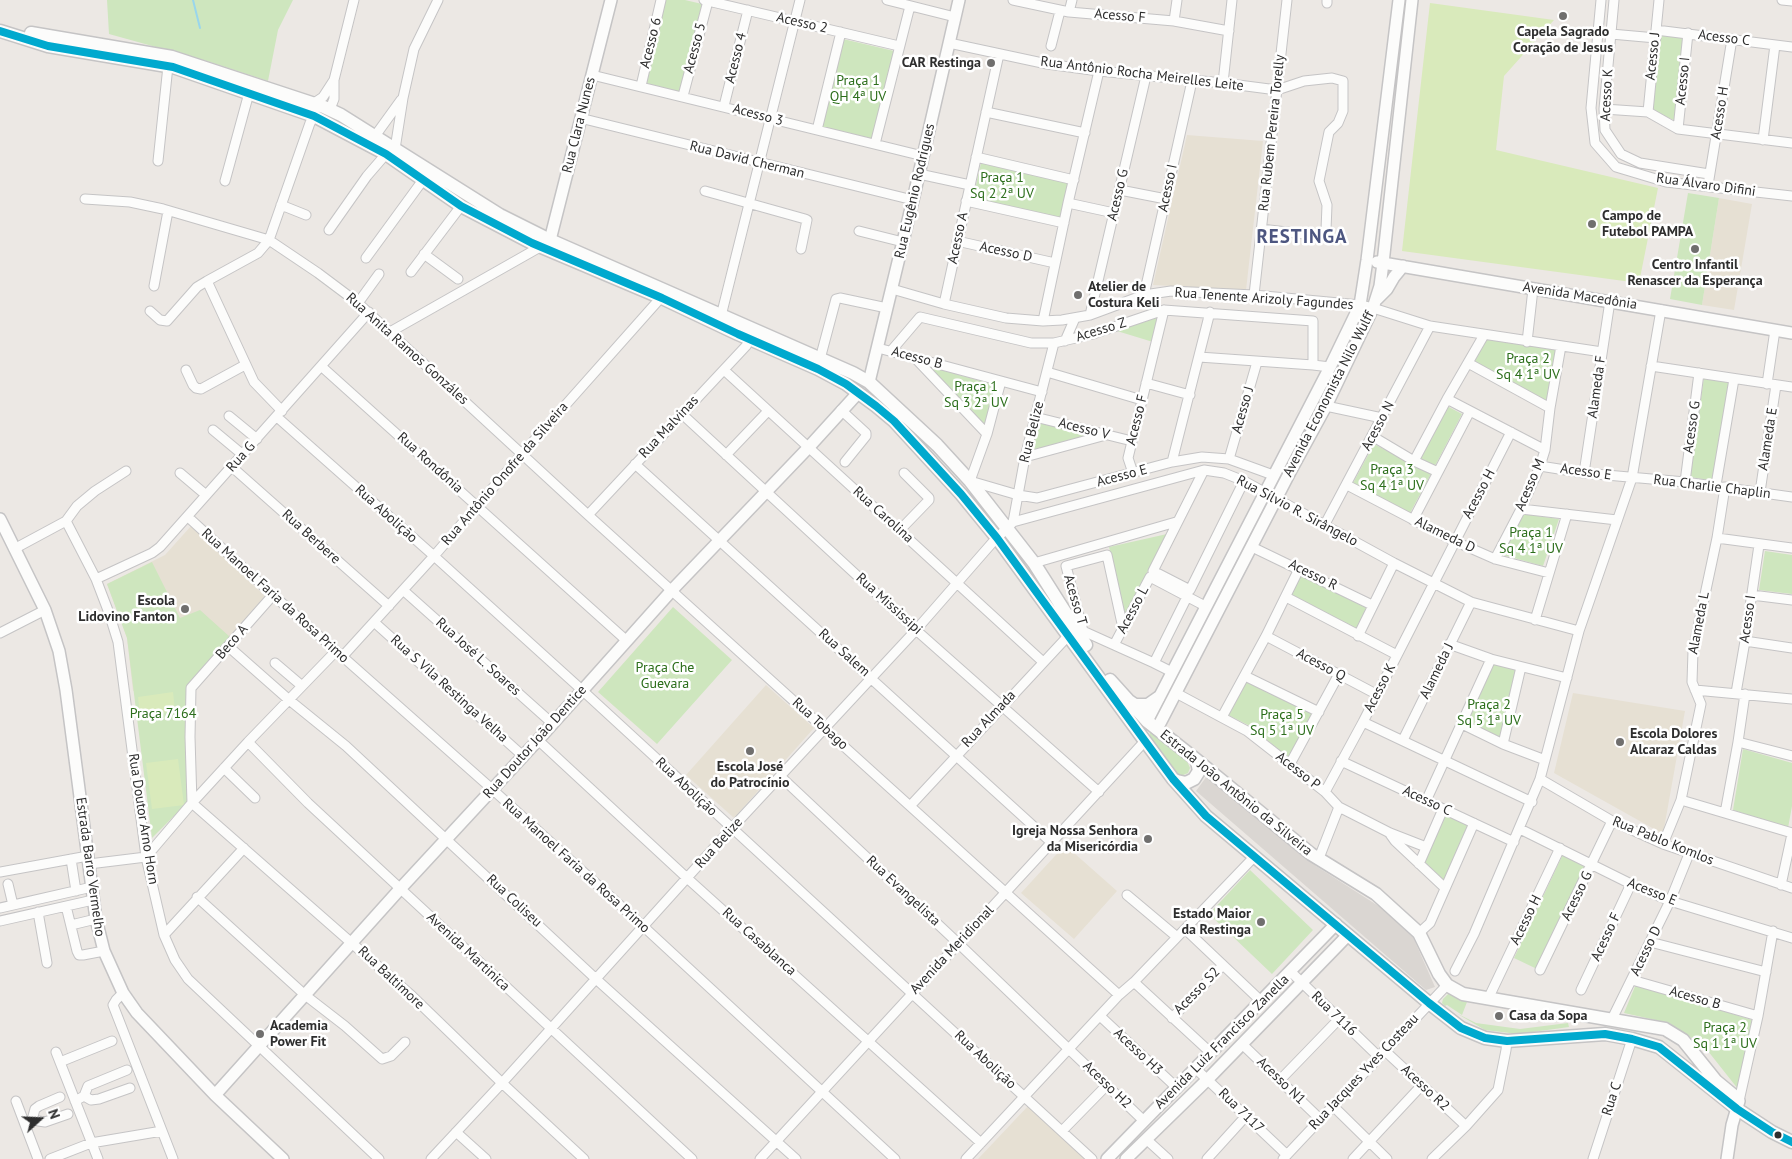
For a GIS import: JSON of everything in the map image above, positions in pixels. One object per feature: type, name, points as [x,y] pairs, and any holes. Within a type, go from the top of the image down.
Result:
[{"type":"main road","name":"Estrada João Antônio da Silveira","points":[[0,23],[37,34],[172,57],[330,109],[375,136],[390,152],[423,180],[461,206],[545,246],[720,320],[743,333],[820,359],[869,382],[937,445],[1007,523],[1145,741],[1173,779],[1206,816],[1429,1003],[1461,1028],[1485,1038],[1507,1041],[1605,1034],[1632,1038],[1659,1047],[1772,1132],[1792,1142]]},
{"type":"main road","name":"Estrada João Antônio da Silveira","points":[[0,31],[48,46],[168,66],[314,116],[390,152],[500,215],[545,246]]},
{"type":"main road","points":[[299,111],[330,109]]},
{"type":"main road","name":"Estrada João Antônio da Silveira","points":[[772,343],[858,393],[894,422],[961,494],[1077,634],[1113,684],[1146,721],[1319,858],[1376,894],[1419,933],[1439,974],[1447,985],[1463,994],[1490,995],[1665,1029],[1683,1040],[1738,1105]]},
{"type":"main road","points":[[869,382],[870,393],[876,406]]},
{"type":"main road","points":[[961,494],[976,505],[992,522],[1007,523]]},
{"type":"main road","points":[[1129,701],[1141,706],[1148,705],[1158,698]]},
{"type":"main road","points":[[1145,741],[1146,721]]},
{"type":"main road","points":[[1173,779],[1181,783],[1190,782],[1194,779],[1199,771],[1197,761],[1194,758]]},
{"type":"street","points":[[330,109],[334,99],[334,80],[354,0]]},
{"type":"street","points":[[329,230],[367,176],[390,152],[414,49],[438,0]]},
{"type":"street","name":"Rua Clara Nunes","points":[[545,246],[611,0]]},
{"type":"street","name":"Acesso 6","points":[[641,86],[661,0]]},
{"type":"street","name":"Acesso 2","points":[[706,0],[899,46]]},
{"type":"street","name":"Acesso 5","points":[[683,96],[706,0]]},
{"type":"street","points":[[720,320],[800,0]]},
{"type":"street","points":[[888,0],[955,17]]},
{"type":"street","name":"Rua Eugênio Rodrigues","points":[[869,382],[959,0]]},
{"type":"street","name":"Acesso F","points":[[1013,0],[1064,12],[1174,21],[1228,31]]},
{"type":"street","points":[[1051,46],[1064,12],[1072,0]]},
{"type":"street","points":[[1174,21],[1177,0]]},
{"type":"street","points":[[1223,83],[1232,0]]},
{"type":"street","name":"Rua Rubem Pereira Torelly","points":[[1254,295],[1287,0]]},
{"type":"street","name":"Avenida Economista Nilo Wulff","points":[[1146,721],[1360,306],[1399,0]]},
{"type":"street","name":"Avenida Economista Nilo Wulff","points":[[1157,729],[1326,406],[1374,304],[1380,286],[1383,262],[1412,0]]},
{"type":"street","name":"Rua Álvaro Difini","points":[[1601,0],[1592,108],[1595,143],[1616,166],[1666,182],[1792,196]]},
{"type":"street","name":"Acesso K","points":[[1614,0],[1604,109],[1605,130],[1621,154],[1640,163],[1709,174]]},
{"type":"street","name":"Acesso J","points":[[1648,112],[1658,0]]},
{"type":"street","points":[[1782,0],[1792,1]]},
{"type":"street","points":[[875,144],[910,6]]},
{"type":"street","name":"Acesso 4","points":[[724,106],[748,10]]},
{"type":"street","points":[[817,130],[841,32]]},
{"type":"street","name":"Acesso C","points":[[1611,34],[1688,34],[1792,46]]},
{"type":"street","name":"Acesso I","points":[[1678,129],[1688,34]]},
{"type":"street","name":"Acesso H","points":[[1709,187],[1709,174],[1732,39]]},
{"type":"street","name":"Rua Antônio Rocha Meirelles Leite","points":[[949,43],[1047,64],[1277,90]]},
{"type":"street","points":[[1764,140],[1775,45]]},
{"type":"street","name":"Acesso A","points":[[944,304],[999,54]]},
{"type":"street","points":[[158,161],[168,66]]},
{"type":"street","points":[[1043,321],[1099,71]]},
{"type":"street","name":"Acesso 3","points":[[592,75],[923,156]]},
{"type":"street","name":"Acesso G","points":[[1090,315],[1146,76]]},
{"type":"street","points":[[1261,229],[1321,236],[1324,234],[1328,205],[1320,181],[1321,166],[1329,132],[1338,123],[1342,111],[1343,81],[1332,78],[1304,81],[1277,90]]},
{"type":"street","points":[[314,103],[323,97],[334,80]]},
{"type":"street","name":"Acesso I","points":[[1144,295],[1192,81]]},
{"type":"street","points":[[225,182],[250,93]]},
{"type":"street","points":[[375,136],[403,98]]},
{"type":"street","points":[[1604,109],[1648,112],[1678,129],[1792,143]]},
{"type":"street","points":[[986,112],[1085,133]]},
{"type":"street","points":[[150,312],[160,320],[167,321],[197,288],[206,281],[258,253],[269,240],[314,116]]},
{"type":"street","name":"Rua David Cherman","points":[[580,118],[913,200]]},
{"type":"street","points":[[976,157],[1074,180]]},
{"type":"street","points":[[919,174],[970,185]]},
{"type":"street","points":[[366,258],[423,180]]},
{"type":"street","points":[[1120,190],[1166,200]]},
{"type":"street","points":[[705,191],[805,218],[807,220],[801,249]]},
{"type":"street","name":"Rua Anita Ramos Gonzáles","points":[[85,198],[130,202],[269,240],[318,273],[369,312],[522,454]]},
{"type":"street","points":[[966,202],[1064,223]]},
{"type":"street","points":[[1068,203],[1114,213]]},
{"type":"street","points":[[281,206],[306,215]]},
{"type":"street","points":[[411,272],[461,206]]},
{"type":"street","points":[[154,286],[168,211]]},
{"type":"street","points":[[859,231],[903,242]]},
{"type":"street","name":"Acesso D","points":[[957,241],[1055,263]]},
{"type":"street","points":[[390,332],[545,246]]},
{"type":"street","points":[[424,254],[458,279]]},
{"type":"street","name":"Avenida Macedônia","points":[[1367,260],[1792,333]]},
{"type":"street","points":[[1403,266],[1374,304],[1430,326],[1602,352]]},
{"type":"street","points":[[358,303],[379,274]]},
{"type":"street","name":"Rua Abolição","points":[[206,281],[254,382],[279,414],[1092,1159]]},
{"type":"street","name":"Rua Tenente Arizoly Fagundes","points":[[892,289],[944,304],[1006,318],[1043,321],[1090,315],[1144,295],[1171,291],[1254,295],[1360,306],[1374,304]]},
{"type":"street","points":[[1527,342],[1533,289]]},
{"type":"street","name":"Rua Antônio Onofre da Silveira","points":[[146,857],[192,803],[288,699],[340,654],[389,606],[664,295]]},
{"type":"street","points":[[820,359],[836,299],[840,298],[887,308]]},
{"type":"street","name":"Alameda F","points":[[1584,473],[1610,301]]},
{"type":"street","name":"Acesso F","points":[[1133,472],[1128,458],[1164,310]]},
{"type":"street","name":"Acesso Z","points":[[891,351],[920,317],[1031,344],[1054,343],[1093,334],[1164,310],[1314,321],[1313,365]]},
{"type":"street","points":[[1455,971],[1474,934],[1540,780],[1579,632],[1632,478],[1661,310]]},
{"type":"street","name":"Rua G","points":[[96,579],[152,553],[160,547],[369,312]]},
{"type":"street","points":[[1172,462],[1210,312]]},
{"type":"street","points":[[1065,341],[1075,318]]},
{"type":"street","name":"Acesso N","points":[[1324,526],[1430,326]]},
{"type":"street","points":[[1772,384],[1775,330]]},
{"type":"street","name":"Rua Malvinas","points":[[588,515],[746,346],[743,333]]},
{"type":"street","points":[[1414,461],[1484,335]]},
{"type":"street","name":"Rua Belize","points":[[431,1159],[644,927],[731,829],[916,630],[997,538],[1007,523],[1018,495],[1025,457],[1054,343]]},
{"type":"street","name":"Acesso M","points":[[1495,559],[1521,509],[1545,450],[1561,346]]},
{"type":"street","name":"Acesso B","points":[[878,348],[1042,392]]},
{"type":"street","points":[[1199,357],[1330,367]]},
{"type":"street","points":[[914,358],[987,434]]},
{"type":"street","name":"Acesso J","points":[[1229,460],[1257,362]]},
{"type":"street","points":[[1468,363],[1550,408]]},
{"type":"street","points":[[186,370],[193,385],[201,390],[245,365]]},
{"type":"street","name":"Rua Rondônia","points":[[321,366],[627,641]]},
{"type":"street","points":[[1651,366],[1792,387]]},
{"type":"street","name":"Rua Carolina","points":[[724,370],[958,582],[1042,661]]},
{"type":"street","points":[[1047,372],[1142,400]]},
{"type":"street","name":"Acesso G","points":[[1685,482],[1699,373]]},
{"type":"street","points":[[1720,486],[1734,378]]},
{"type":"street","points":[[970,481],[987,434],[1000,381]]},
{"type":"street","points":[[1146,383],[1190,395]]},
{"type":"street","name":"Alameda E","points":[[1760,492],[1772,384]]},
{"type":"street","name":"Rua Doutor João Dentice","points":[[215,1095],[673,589],[858,393]]},
{"type":"street","points":[[1447,399],[1545,450]]},
{"type":"street","points":[[1326,406],[1382,418]]},
{"type":"street","points":[[841,410],[866,433],[866,436],[845,462]]},
{"type":"street","points":[[726,455],[768,411]]},
{"type":"street","points":[[1413,520],[1470,411]]},
{"type":"street","name":"Rua Mississipi","points":[[682,414],[916,630],[1099,792]]},
{"type":"street","points":[[229,416],[257,439]]},
{"type":"street","name":"Acesso V","points":[[1036,417],[1132,441]]},
{"type":"street","points":[[214,430],[243,455]]},
{"type":"street","name":"Acesso H","points":[[1434,583],[1511,432]]},
{"type":"street","points":[[1025,457],[1107,434]]},
{"type":"street","points":[[1372,436],[1414,461],[1438,472]]},
{"type":"street","name":"Rua Tobago","points":[[522,454],[1119,995]]},
{"type":"street","name":"Acesso E","points":[[970,481],[1018,495],[1037,498],[1172,462],[1202,458],[1229,460],[1273,475]]},
{"type":"street","name":"Rua Salem","points":[[635,464],[1052,843]]},
{"type":"street","name":"Acesso E","points":[[1540,466],[1632,478]]},
{"type":"street","name":"Rua Berbere","points":[[232,467],[389,606]]},
{"type":"street","points":[[1152,574],[1176,522],[1204,470]]},
{"type":"street","name":"Rua Sílvio R. Sirângelo","points":[[1007,523],[1204,470],[1224,473],[1244,481],[1324,526],[1471,602],[1579,632]]},
{"type":"street","points":[[14,549],[66,520],[83,501],[126,472]]},
{"type":"street","points":[[180,473],[206,495]]},
{"type":"street","points":[[900,530],[929,500],[904,473]]},
{"type":"street","name":"Rua Charlie Chaplin","points":[[1632,478],[1685,482],[1792,496]]},
{"type":"street","points":[[1152,574],[1190,590],[1244,481]]},
{"type":"street","name":"Alameda D","points":[[1347,485],[1454,541],[1495,559],[1549,572]]},
{"type":"street","name":"Alameda L","points":[[1664,844],[1681,800],[1701,704],[1692,682],[1692,651],[1717,538],[1720,486]]},
{"type":"street","points":[[1521,509],[1617,520]]},
{"type":"street","points":[[1534,620],[1567,514]]},
{"type":"street","name":"Rua Manoel Faria da Rosa Primo","points":[[188,516],[273,595],[644,927],[895,1159]]},
{"type":"street","name":"Estrada Barro Vermelho","points":[[0,519],[44,610],[59,651],[88,860],[84,889],[96,919],[104,950],[123,993],[138,1013],[215,1095],[283,1159]]},
{"type":"street","name":"Rua Doutor Arno Horn","points":[[66,520],[96,579],[118,642],[146,857],[164,935],[175,960],[188,979],[379,1159]]},
{"type":"street","points":[[1034,563],[1176,522]]},
{"type":"street","points":[[1717,538],[1792,548]]},
{"type":"street","name":"Acesso I","points":[[1740,694],[1745,641],[1759,545]]},
{"type":"street","name":"Acesso R","points":[[1252,547],[1299,568],[1372,605]]},
{"type":"street","name":"Acesso T","points":[[1114,645],[1077,634],[1066,566],[1107,555],[1123,628]]},
{"type":"street","points":[[1358,636],[1394,563]]},
{"type":"street","points":[[1222,717],[1266,636],[1299,568]]},
{"type":"street","points":[[1152,574],[1187,597],[1205,606]]},
{"type":"street","name":"Acesso L","points":[[1152,574],[1114,645],[1172,672]]},
{"type":"street","name":"Acesso K","points":[[1324,792],[1434,583]]},
{"type":"street","name":"Rua José L. Soares","points":[[403,590],[552,724]]},
{"type":"street","name":"Beco A","points":[[192,803],[191,688],[273,595]]},
{"type":"street","points":[[1752,595],[1792,600]]},
{"type":"street","points":[[1154,663],[1187,597]]},
{"type":"street","points":[[1286,597],[1397,655]]},
{"type":"street","name":"Alameda J","points":[[1403,740],[1471,602]]},
{"type":"street","points":[[0,633],[44,610]]},
{"type":"street","name":"Rua S Vila Restinga Velha","points":[[374,622],[522,756]]},
{"type":"street","name":"Rua Almada","points":[[910,805],[1003,706],[1042,661],[1077,634]]},
{"type":"street","name":"Acesso Q","points":[[1266,636],[1376,694]]},
{"type":"street","points":[[1745,641],[1792,648]]},
{"type":"street","points":[[1449,644],[1522,667],[1567,678]]},
{"type":"street","name":"Rua Coliseu","points":[[229,647],[288,699],[346,746],[596,978],[796,1159]]},
{"type":"street","points":[[1426,801],[1491,658]]},
{"type":"street","points":[[275,662],[302,686]]},
{"type":"street","points":[[1503,744],[1522,667]]},
{"type":"street","points":[[1290,764],[1339,674]]},
{"type":"street","points":[[1245,676],[1319,712]]},
{"type":"street","points":[[1695,690],[1792,699]]},
{"type":"street","name":"Acesso P","points":[[1176,693],[1247,731],[1324,792],[1339,807],[1390,834],[1426,847]]},
{"type":"street","points":[[1725,813],[1738,742],[1740,694]]},
{"type":"street","points":[[1362,722],[1532,802]]},
{"type":"street","points":[[1462,724],[1503,744],[1545,760]]},
{"type":"street","name":"Rua Casablanca","points":[[538,740],[687,878],[982,1142]]},
{"type":"street","name":"Avenida Meridional","points":[[760,1159],[1145,741]]},
{"type":"street","name":"Avenida Martinica","points":[[248,742],[308,803],[692,1159]]},
{"type":"street","points":[[1738,742],[1792,756]]},
{"type":"street","name":"Acesso C","points":[[1341,761],[1514,842]]},
{"type":"street","points":[[224,768],[255,798]]},
{"type":"street","name":"Rua Evangelista","points":[[780,776],[1070,1049]]},
{"type":"street","name":"Rua Pablo Komlos","points":[[1540,780],[1612,821],[1664,844],[1792,888]]},
{"type":"street","points":[[1681,800],[1792,834],[1781,885]]},
{"type":"street","name":"Rua Baltimore","points":[[192,803],[412,996],[584,1159]]},
{"type":"street","points":[[1319,858],[1339,807]]},
{"type":"street","points":[[1419,864],[1443,809]]},
{"type":"street","name":"Acesso G","points":[[1540,970],[1612,821]]},
{"type":"street","points":[[1419,933],[1430,923],[1474,823]]},
{"type":"street","name":"Acesso E","points":[[1520,829],[1631,884],[1670,900],[1792,938]]},
{"type":"street","points":[[1390,834],[1446,888]]},
{"type":"street","points":[[164,935],[244,848]]},
{"type":"street","name":"Acesso H","points":[[1490,995],[1560,848]]},
{"type":"street","name":"Acesso D","points":[[1612,1019],[1670,900],[1689,854]]},
{"type":"street","points":[[966,1159],[1119,995],[1134,982],[1255,856]]},
{"type":"street","points":[[0,872],[71,859],[146,857]]},
{"type":"street","points":[[0,908],[84,889],[71,859]]},
{"type":"street","points":[[8,884],[13,905]]},
{"type":"street","name":"Acesso F","points":[[1581,990],[1631,884]]},
{"type":"street","points":[[1128,895],[1177,937]]},
{"type":"street","points":[[197,897],[305,995],[345,1026],[382,1059],[391,1056],[405,1042]]},
{"type":"street","points":[[0,921],[90,901]]},
{"type":"street","points":[[66,906],[79,955],[104,950]]},
{"type":"street","points":[[38,912],[47,963]]},
{"type":"street","points":[[71,924],[96,919]]},
{"type":"street","name":"Avenida Luiz Francisco Zanella","points":[[1107,1159],[1336,924]]},
{"type":"street","points":[[1185,929],[1261,1001]]},
{"type":"street","points":[[1727,1159],[1732,1125],[1758,1016],[1774,931]]},
{"type":"street","name":"Avenida Luiz Francisco Zanella","points":[[1126,1159],[1208,1079],[1348,935]]},
{"type":"street","points":[[1650,942],[1766,972]]},
{"type":"street","name":"Acesso S2","points":[[1172,1018],[1223,965]]},
{"type":"street","name":"Rua 7116","points":[[1291,972],[1339,1019],[1381,1053]]},
{"type":"street","name":"Acesso B","points":[[1632,980],[1758,1016]]},
{"type":"street","points":[[1134,982],[1211,1053]]},
{"type":"street","name":"Rua Jacques Yves Costeau","points":[[1285,1157],[1447,985]]},
{"type":"street","points":[[123,993],[113,1005],[174,1159]]},
{"type":"street","name":"Acesso H3","points":[[1100,1016],[1176,1087]]},
{"type":"street","points":[[1280,1080],[1339,1019]]},
{"type":"street","name":"Rua C","points":[[1592,1159],[1632,1038]]},
{"type":"street","points":[[60,1062],[112,1041]]},
{"type":"street","points":[[1432,1159],[1466,1126],[1498,1090],[1507,1041]]},
{"type":"street","name":"Acesso N1","points":[[1242,1044],[1320,1119]]},
{"type":"street","name":"Acesso H2","points":[[1070,1049],[1144,1121]]},
{"type":"street","points":[[56,1052],[98,1159]]},
{"type":"street","name":"Acesso R2","points":[[1381,1053],[1422,1085],[1466,1126]]},
{"type":"street","name":"Rua 7117","points":[[1195,1068],[1246,1116],[1285,1157]]},
{"type":"street","points":[[75,1100],[84,1096],[88,1086],[127,1070]]},
{"type":"street","points":[[1062,1131],[1107,1085]]},
{"type":"street","points":[[1353,1159],[1422,1085]]},
{"type":"street","points":[[84,1096],[91,1100],[99,1099],[130,1088]]},
{"type":"street","points":[[28,1122],[35,1109],[60,1097]]},
{"type":"street","points":[[16,1101],[28,1122],[38,1159]]},
{"type":"street","points":[[1333,1106],[1387,1159]]},
{"type":"street","points":[[28,1122],[45,1122],[68,1114]]},
{"type":"street","points":[[1207,1159],[1246,1116]]},
{"type":"street","points":[[50,1159],[91,1143],[162,1131]]},
{"type":"street","points":[[456,1132],[486,1159]]},
{"type":"street","points":[[1146,1139],[1168,1159]]},
{"type":"shaded area","points":[[1187,135],[1263,141],[1246,290],[1153,285]]},
{"type":"shaded area","points":[[1719,198],[1752,204],[1734,310],[1702,305]]},
{"type":"shaded area","name":"Escola Lidovino Fanton","points":[[191,526],[265,596],[189,684],[133,691],[127,638],[107,584],[165,555]]},
{"type":"shaded area","name":"Escola José do Patrocínio","points":[[766,685],[814,728],[734,818],[686,775]]},
{"type":"shaded area","name":"Escola Dolores Alcaraz Caldas","points":[[1573,693],[1685,711],[1663,834],[1554,773]]},
{"type":"shaded area","points":[[1207,776],[1316,866],[1380,907],[1413,937],[1435,987],[1426,990],[1196,791]]},
{"type":"shaded area","points":[[1065,845],[1117,891],[1074,939],[1021,893]]},
{"type":"shaded area","points":[[1029,1105],[1085,1159],[978,1159]]},
{"type":"green space","points":[[107,0],[293,0],[278,30],[268,81],[210,62],[109,34]]},
{"type":"green space","points":[[666,0],[685,0],[702,4],[680,92],[645,83]]},
{"type":"green space","points":[[1430,3],[1554,20],[1504,76],[1496,150],[1658,188],[1639,283],[1402,251]]},
{"type":"green space","points":[[1659,34],[1684,36],[1676,121],[1651,110]]},
{"type":"green space","name":"Praça 1 QH 4ª UV","points":[[843,39],[894,51],[873,139],[822,127]]},
{"type":"green space","name":"Praça 1 Sq 2 2ª UV","points":[[981,163],[1070,183],[1062,218],[973,198]]},
{"type":"green space","name":"Centro Infantil Renascer da Esperança","points":[[1688,193],[1719,198],[1702,305],[1670,299]]},
{"type":"green space","points":[[1160,316],[1153,342],[1117,331]]},
{"type":"green space","name":"Praça 2 Sq 4 1ª UV","points":[[1487,338],[1556,349],[1547,402],[1473,362]]},
{"type":"green space","name":"Praça 1 Sq 3 2ª UV","points":[[927,366],[995,385],[984,427]]},
{"type":"green space","points":[[1704,377],[1730,381],[1715,481],[1690,477]]},
{"type":"green space","points":[[1447,406],[1462,414],[1435,466],[1420,458]]},
{"type":"green space","points":[[1038,421],[1095,435],[1030,452]]},
{"type":"green space","name":"Praça 3 Sq 4 1ª UV","points":[[1374,444],[1431,474],[1410,513],[1353,483]]},
{"type":"green space","name":"Praça 1 Sq 4 1ª UV","points":[[1523,514],[1559,519],[1543,566],[1503,555]]},
{"type":"green space","points":[[1167,534],[1125,615],[1109,547]]},
{"type":"green space","points":[[1765,551],[1792,555],[1792,594],[1759,590]]},
{"type":"green space","name":"Praça 7164","points":[[152,562],[180,618],[200,610],[230,637],[189,684],[188,802],[152,838],[127,638],[107,584]]},
{"type":"green space","points":[[1301,573],[1368,606],[1356,630],[1290,596]]},
{"type":"green space","name":"Praça Che Guevara","points":[[673,607],[732,660],[657,744],[598,692]]},
{"type":"green space","name":"Praça 2 Sq 5 1ª UV","points":[[1494,664],[1518,670],[1500,738],[1467,722]]},
{"type":"green space","name":"Praça 5 Sq 5 1ª UV","points":[[1246,680],[1313,713],[1290,759],[1250,726],[1228,715]]},
{"type":"green space","points":[[173,692],[175,711],[140,716],[138,697]]},
{"type":"green space","points":[[1150,732],[1187,761],[1190,768],[1188,773],[1181,776],[1176,774],[1149,740]]},
{"type":"green space","points":[[1743,749],[1792,763],[1792,806],[1788,828],[1733,810]]},
{"type":"green space","points":[[178,759],[184,805],[152,809],[146,763]]},
{"type":"green space","points":[[1446,815],[1469,825],[1444,881],[1424,863]]},
{"type":"green space","points":[[1563,854],[1586,865],[1537,969],[1514,958]]},
{"type":"green space","name":"Estado Maior da Restinga","points":[[1250,870],[1313,930],[1272,974],[1209,914]]},
{"type":"green space","name":"Praça 2 Sq 1 1ª UV","points":[[1636,984],[1752,1020],[1738,1089],[1704,1046],[1669,1023],[1624,1013]]},
{"type":"green space","points":[[1449,993],[1467,1002],[1462,1015],[1442,1003]]},
{"type":"green space","points":[[1456,1013],[1476,1023],[1520,1029],[1568,1023],[1569,1027],[1518,1034],[1485,1030]]},
{"type":"waterway","points":[[193,0],[200,28]]},
{"type":"transit line","points":[[0,31],[48,46],[173,67],[314,116],[386,154],[461,206],[532,243],[662,298],[818,369],[846,384],[894,421],[961,494],[997,538],[1173,779],[1206,816],[1429,1003],[1461,1028],[1485,1038],[1507,1041],[1605,1034],[1659,1047],[1737,1109],[1772,1132],[1792,1142]]},
{"type":"place","name":"Capela Sagrado Coração de Jesus","points":[[1563,16]]},
{"type":"place","name":"CAR Restinga","points":[[991,63]]},
{"type":"place","name":"Campo de Futebol PAMPA","points":[[1592,224]]},
{"type":"place","name":"Centro Infantil Renascer da Esperança","points":[[1695,249]]},
{"type":"place","name":"Atelier de Costura Keli","points":[[1078,295]]},
{"type":"place","name":"Escola Lidovino Fanton","points":[[185,609]]},
{"type":"place","name":"Escola Dolores Alcaraz Caldas","points":[[1620,742]]},
{"type":"place","name":"Escola José do Patrocínio","points":[[750,751]]},
{"type":"place","name":"Igreja Nossa Senhora da Misericórdia","points":[[1148,839]]},
{"type":"place","name":"Estado Maior da Restinga","points":[[1261,922]]},
{"type":"place","name":"Casa da Sopa","points":[[1499,1016]]},
{"type":"place","name":"Academia Power Fit","points":[[260,1034]]},
{"type":"district","name":"RESTINGA","points":[[1302,238]]}]
